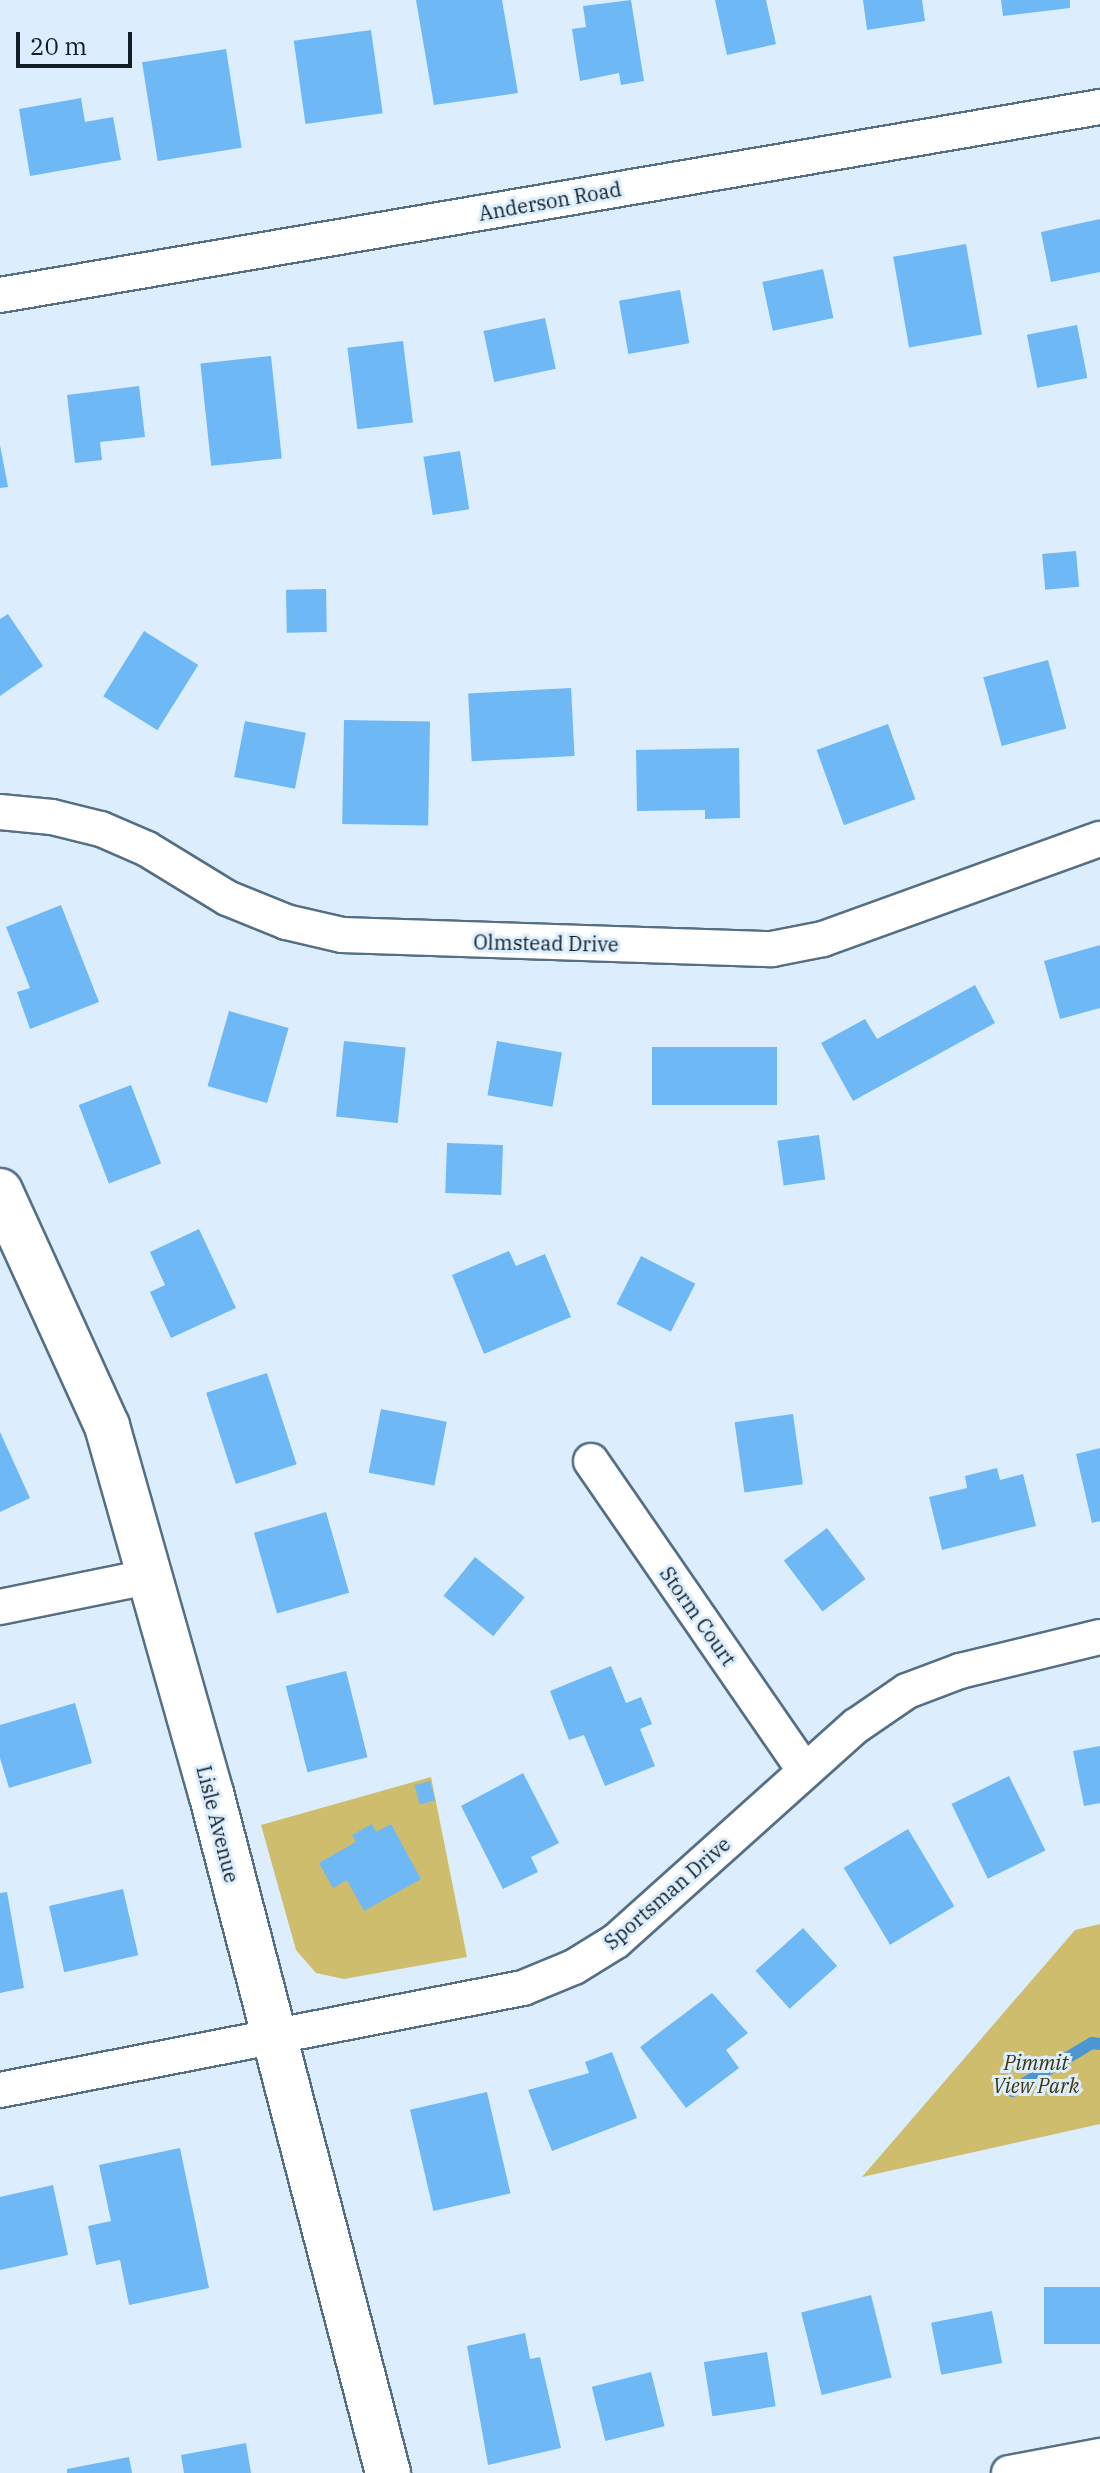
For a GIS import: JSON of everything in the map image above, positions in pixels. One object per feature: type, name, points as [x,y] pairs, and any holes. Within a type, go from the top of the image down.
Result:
[{"type":"street","name":"Anderson Road","points":[[0,295],[1100,107]]},
{"type":"street","name":"Olmstead Drive","points":[[0,812],[52,817],[101,829],[147,849],[227,898],[286,922],[342,935],[772,949],[823,939],[1100,839]]},
{"type":"street","name":"Lisle Avenue","points":[[0,1191],[96,1397],[211,1793],[271,2038],[388,2473]]},
{"type":"street","name":"Storm Court","points":[[591,1461],[804,1770]]},
{"type":"street","points":[[0,1607],[148,1577]]},
{"type":"street","name":"Sportsman Drive","points":[[0,2090],[523,1988],[574,1967],[631,1928],[804,1770],[907,1691],[960,1671],[1100,1637]]},
{"type":"street","points":[[1009,2473],[1100,2456]]},
{"type":"green space","points":[[431,1777],[467,1957],[344,1979],[316,1973],[296,1950],[261,1825]]},
{"type":"green space","name":"Pimmit View Park","points":[[1100,1924],[1100,2124],[862,2177],[1075,1930]]},
{"type":"building","points":[[416,0],[502,0],[518,93],[434,105]]},
{"type":"building","points":[[631,0],[644,81],[621,85],[619,73],[580,81],[572,29],[586,27],[583,6]]},
{"type":"building","points":[[715,0],[766,0],[776,44],[727,55]]},
{"type":"building","points":[[863,0],[922,0],[925,21],[867,30]]},
{"type":"building","points":[[1001,0],[1070,0],[1070,8],[1003,16]]},
{"type":"building","points":[[371,30],[383,113],[305,124],[294,41]]},
{"type":"building","points":[[226,49],[242,148],[158,161],[142,62]]},
{"type":"building","points":[[81,98],[85,122],[113,117],[121,160],[30,176],[19,109]]},
{"type":"building","points":[[1100,219],[1100,272],[1051,282],[1041,232]]},
{"type":"building","points":[[966,244],[982,335],[909,347],[893,257]]},
{"type":"building","points":[[823,269],[833,318],[773,331],[762,282]]},
{"type":"building","points":[[680,290],[689,343],[628,354],[619,301]]},
{"type":"building","points":[[545,318],[556,369],[494,382],[483,331]]},
{"type":"building","points":[[1077,325],[1087,378],[1037,388],[1027,335]]},
{"type":"building","points":[[403,341],[413,422],[357,429],[347,348]]},
{"type":"building","points":[[271,356],[282,458],[211,466],[200,363]]},
{"type":"building","points":[[139,386],[145,437],[100,442],[102,460],[75,463],[67,395]]},
{"type":"building","points":[[0,445],[8,487],[0,488]]},
{"type":"building","points":[[460,451],[469,509],[433,515],[423,457]]},
{"type":"building","points":[[1076,551],[1079,587],[1045,590],[1042,554]]},
{"type":"building","points":[[326,589],[327,632],[287,633],[286,590]]},
{"type":"building","points":[[8,614],[43,666],[0,696],[0,619]]},
{"type":"building","points":[[144,631],[198,665],[157,730],[103,696]]},
{"type":"building","points":[[1048,660],[1066,729],[1002,746],[983,677]]},
{"type":"building","points":[[571,688],[575,756],[472,761],[468,693]]},
{"type":"building","points":[[344,720],[430,722],[428,825],[342,824]]},
{"type":"building","points":[[245,721],[306,733],[295,789],[234,777]]},
{"type":"building","points":[[888,724],[915,799],[844,825],[817,750]]},
{"type":"building","points":[[739,748],[740,818],[705,819],[705,810],[637,811],[636,750]]},
{"type":"building","points":[[61,905],[99,1002],[30,1029],[17,992],[30,988],[6,927]]},
{"type":"building","points":[[1100,945],[1100,1008],[1060,1019],[1044,961]]},
{"type":"building","points":[[975,985],[995,1023],[853,1101],[821,1043],[865,1019],[877,1039]]},
{"type":"building","points":[[229,1011],[289,1028],[267,1103],[208,1086]]},
{"type":"building","points":[[344,1041],[406,1047],[398,1123],[336,1117]]},
{"type":"building","points":[[497,1041],[562,1052],[552,1107],[487,1095]]},
{"type":"building","points":[[652,1047],[777,1047],[777,1105],[652,1105]]},
{"type":"building","points":[[131,1085],[161,1163],[109,1183],[79,1105]]},
{"type":"building","points":[[819,1135],[825,1180],[784,1185],[777,1141]]},
{"type":"building","points":[[447,1143],[503,1145],[501,1195],[445,1193]]},
{"type":"building","points":[[199,1229],[236,1308],[171,1338],[150,1292],[165,1285],[150,1252]]},
{"type":"building","points":[[509,1251],[516,1266],[545,1254],[571,1317],[484,1354],[452,1275]]},
{"type":"building","points":[[641,1256],[695,1284],[671,1332],[616,1304]]},
{"type":"building","points":[[267,1373],[297,1464],[236,1484],[206,1393]]},
{"type":"building","points":[[381,1409],[447,1422],[434,1486],[369,1473]]},
{"type":"building","points":[[793,1414],[803,1484],[744,1493],[735,1422]]},
{"type":"building","points":[[0,1432],[30,1498],[0,1512]]},
{"type":"building","points":[[1100,1448],[1100,1521],[1092,1523],[1076,1454]]},
{"type":"building","points":[[997,1468],[1000,1480],[1023,1474],[1036,1526],[942,1550],[929,1497],[967,1488],[965,1476]]},
{"type":"building","points":[[326,1512],[349,1593],[277,1613],[254,1533]]},
{"type":"building","points":[[827,1528],[866,1579],[822,1612],[784,1560]]},
{"type":"building","points":[[475,1557],[525,1597],[493,1636],[444,1596]]},
{"type":"building","points":[[611,1666],[626,1703],[641,1697],[652,1724],[640,1729],[655,1766],[605,1786],[584,1735],[569,1740],[550,1691]]},
{"type":"building","points":[[346,1671],[368,1757],[307,1772],[286,1686]]},
{"type":"building","points":[[75,1703],[92,1763],[9,1788],[0,1758],[0,1725]]},
{"type":"building","points":[[1100,1746],[1100,1803],[1084,1806],[1073,1751]]},
{"type":"building","points":[[523,1773],[559,1843],[531,1857],[538,1872],[503,1889],[461,1806]]},
{"type":"building","points":[[1009,1776],[1045,1851],[988,1879],[951,1804]]},
{"type":"building","points":[[430,1781],[435,1800],[420,1804],[415,1785]]},
{"type":"building","points":[[372,1824],[376,1832],[391,1824],[421,1879],[364,1911],[347,1880],[333,1888],[319,1863],[356,1842],[352,1835]]},
{"type":"building","points":[[908,1829],[954,1906],[890,1945],[844,1868]]},
{"type":"building","points":[[123,1889],[138,1955],[64,1972],[49,1906]]},
{"type":"building","points":[[7,1892],[24,1988],[0,1993],[0,1893]]},
{"type":"building","points":[[803,1928],[837,1966],[790,2009],[755,1971]]},
{"type":"building","points":[[712,1993],[748,2033],[726,2050],[739,2068],[686,2108],[640,2047]]},
{"type":"building","points":[[612,2052],[637,2118],[552,2151],[528,2090],[589,2073],[585,2062]]},
{"type":"building","points":[[487,2092],[510,2193],[433,2211],[410,2110]]},
{"type":"building","points":[[180,2148],[209,2288],[129,2305],[120,2260],[96,2265],[88,2226],[111,2221],[99,2165]]},
{"type":"building","points":[[53,2185],[68,2255],[0,2270],[0,2197]]},
{"type":"building","points":[[1044,2287],[1100,2287],[1100,2344],[1044,2344]]},
{"type":"building","points":[[871,2295],[892,2377],[822,2395],[801,2312]]},
{"type":"building","points":[[992,2311],[1002,2363],[941,2375],[931,2323]]},
{"type":"building","points":[[525,2333],[530,2359],[540,2357],[561,2448],[488,2465],[467,2346]]},
{"type":"building","points":[[767,2352],[776,2406],[712,2416],[704,2362]]},
{"type":"building","points":[[651,2372],[665,2426],[605,2441],[592,2387]]},
{"type":"building","points":[[246,2443],[251,2473],[184,2473],[181,2455]]},
{"type":"building","points":[[129,2457],[132,2473],[67,2473],[67,2469]]},
{"type":"waterway","points":[[1012,2091],[1092,2043],[1100,2044]]}]
